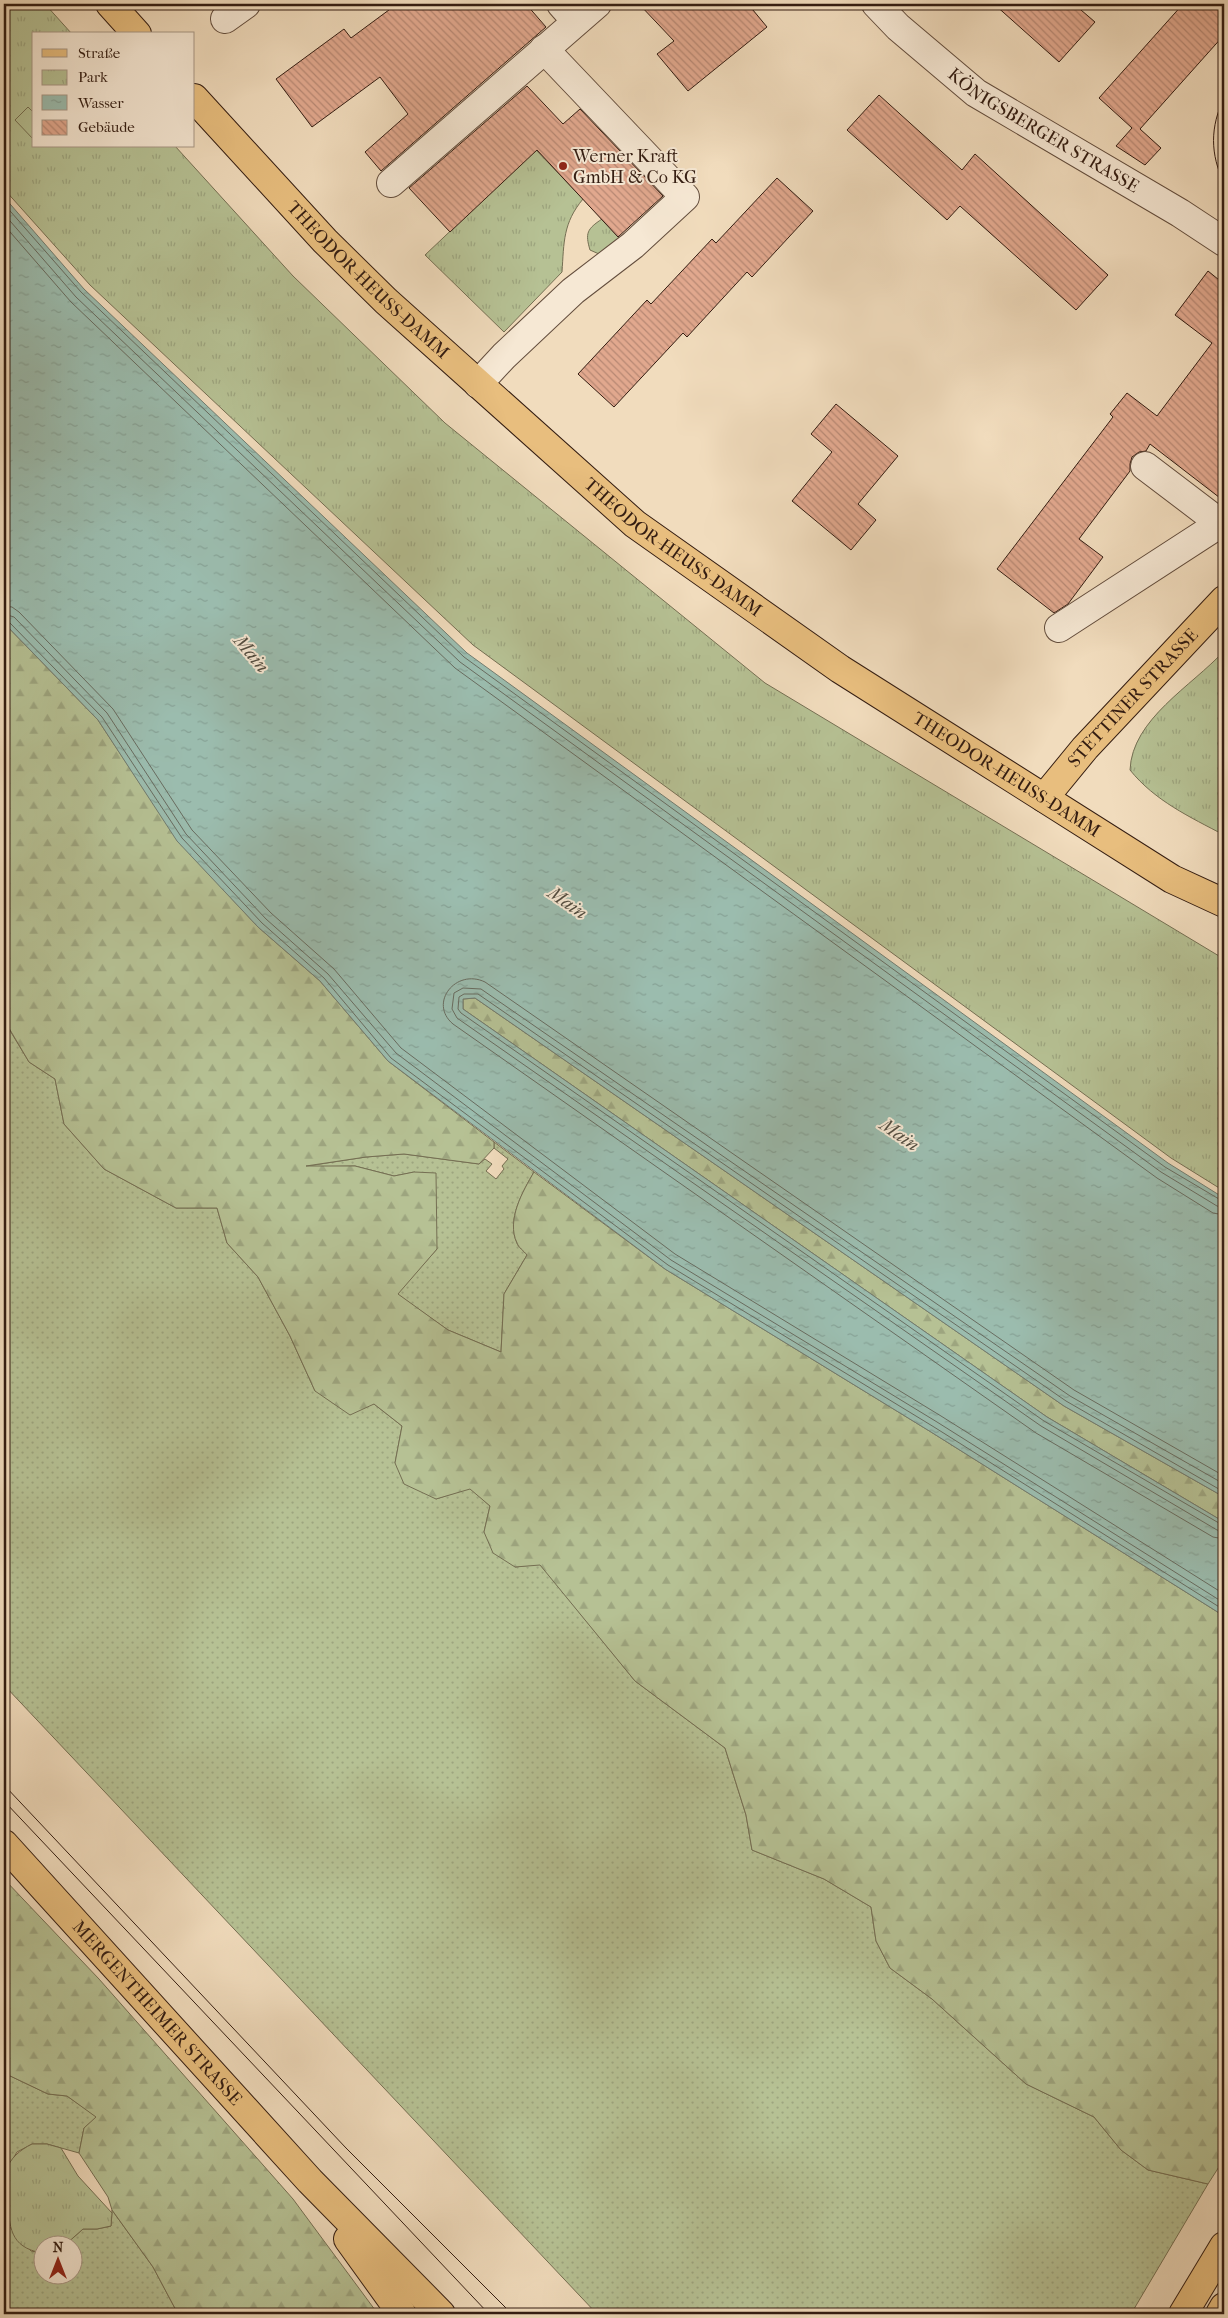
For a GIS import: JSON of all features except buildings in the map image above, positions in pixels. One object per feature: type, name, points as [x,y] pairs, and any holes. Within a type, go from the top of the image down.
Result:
[{"type":"main road","points":[[110,4],[135,32]]},
{"type":"main road","name":"THEODOR-HEUSS-DAMM","points":[[195,99],[325,241],[386,301],[635,524],[840,669],[1172,879],[1224,903]]},
{"type":"main road","name":"STETTINER STRASSE","points":[[1044,798],[1085,748],[1224,600]]},
{"type":"main road","name":"MERGENTHEIMER STRASSE","points":[[4,1844],[310,2181],[441,2314]]},
{"type":"main road","name":"MERGENTHEIMER STRASSE","points":[[310,2181],[351,2243],[402,2314]]},
{"type":"main road","points":[[1183,2314],[1224,2246]]},
{"type":"main road","points":[[1220,2314],[1224,2307]]},
{"type":"street","points":[[392,183],[544,49],[568,12],[597,4]]},
{"type":"street","name":"KÖNIGSBERGER STRASSE","points":[[876,4],[898,27],[976,93],[1180,213],[1224,242]]},
{"type":"street","points":[[478,384],[504,356],[573,291],[633,245],[684,197],[544,49]]},
{"type":"street","points":[[1059,628],[1222,522],[1145,466]]},
{"type":"green space","points":[[4,4],[45,4],[70,32],[32,32],[32,148],[177,148],[293,276],[445,423],[765,683],[1224,959],[1224,1191],[1171,1158],[473,645],[90,285],[4,189]]},
{"type":"green space","points":[[28,107],[32,111],[32,138],[15,120]]},
{"type":"green space","points":[[536,150],[583,199],[576,208],[568,225],[564,242],[562,272],[504,332],[425,255]]},
{"type":"green space","points":[[602,219],[621,240],[609,253],[599,254],[590,250],[588,232]]},
{"type":"green space","points":[[4,623],[98,720],[178,841],[258,927],[320,981],[388,1061],[494,1142],[494,1148],[479,1164],[404,1154],[366,1157],[306,1166],[355,1166],[394,1176],[414,1172],[436,1173],[437,1249],[398,1294],[448,1330],[501,1352],[504,1294],[527,1255],[518,1244],[513,1225],[517,1206],[534,1172],[665,1269],[931,1432],[1224,1616],[1224,2159],[1208,2184],[1148,2170],[1121,2150],[1094,2117],[1026,2084],[932,1999],[890,1968],[876,1941],[871,1907],[824,1879],[752,1850],[746,1815],[725,1748],[635,1681],[540,1565],[515,1567],[493,1553],[484,1532],[490,1506],[470,1489],[436,1499],[404,1484],[395,1463],[402,1426],[374,1404],[350,1415],[315,1391],[290,1336],[258,1277],[227,1243],[217,1208],[176,1208],[104,1169],[64,1124],[55,1079],[29,1062],[6,1023],[4,986]]},
{"type":"green space","points":[[1224,651],[1224,835],[1186,815],[1150,791],[1130,770],[1133,752],[1141,735],[1152,719]]},
{"type":"green space","points":[[4,986],[6,1024],[29,1062],[55,1079],[64,1124],[104,1169],[176,1208],[217,1208],[227,1243],[258,1277],[290,1336],[315,1391],[374,1404],[402,1426],[395,1463],[436,1499],[470,1488],[490,1506],[484,1532],[515,1567],[540,1564],[635,1681],[725,1748],[746,1815],[752,1850],[824,1879],[871,1907],[876,1941],[890,1968],[932,1999],[1026,2084],[1094,2117],[1121,2150],[1148,2170],[1208,2184],[1131,2314],[597,2314],[4,1685]]},
{"type":"green space","points":[[475,998],[1064,1406],[1224,1497],[1224,1522],[1047,1417],[463,1009],[463,999]]},
{"type":"green space","points":[[494,1142],[534,1172],[517,1206],[513,1225],[518,1244],[527,1255],[504,1294],[501,1352],[448,1330],[397,1294],[437,1249],[415,1172],[394,1176],[355,1166],[301,1167],[366,1157],[404,1154],[479,1164],[485,1159],[492,1164],[486,1171],[496,1179],[504,1169],[502,1166],[508,1159],[494,1148]]},
{"type":"green space","points":[[4,1879],[99,1979],[293,2199],[378,2314],[178,2314],[153,2267],[112,2210],[108,2197],[79,2153],[84,2128],[96,2117],[67,2096],[48,2094],[4,2073]]},
{"type":"green space","points":[[4,2073],[48,2094],[67,2096],[97,2117],[84,2128],[79,2153],[47,2144],[32,2144],[17,2152],[5,2172],[8,2225],[32,2251],[32,2286],[82,2286],[82,2236],[75,2236],[83,2229],[111,2226],[112,2210],[153,2267],[178,2314],[4,2314]]},
{"type":"green space","points":[[32,2144],[47,2144],[61,2148],[78,2176],[112,2213],[111,2226],[83,2229],[75,2236],[32,2236],[32,2250],[23,2246],[17,2241],[11,2227],[5,2181],[8,2166],[20,2152]]},
{"type":"water","name":"Main","points":[[4,197],[84,289],[467,653],[1168,1163],[1224,1198],[1224,1497],[1064,1406],[475,998],[463,999],[463,1009],[1047,1417],[1224,1522],[1224,1616],[931,1432],[665,1269],[388,1061],[320,981],[258,927],[177,841],[98,720],[4,623]]},
{"type":"tram line","points":[[1224,98],[1214,130],[1216,162],[1224,183]]},
{"type":"tram line","points":[[4,1785],[346,2148],[512,2314]]},
{"type":"tram line","points":[[4,1801],[489,2314]]},
{"type":"place","name":"Werner Kraft GmbH & Co KG","points":[[563,166]]}]
